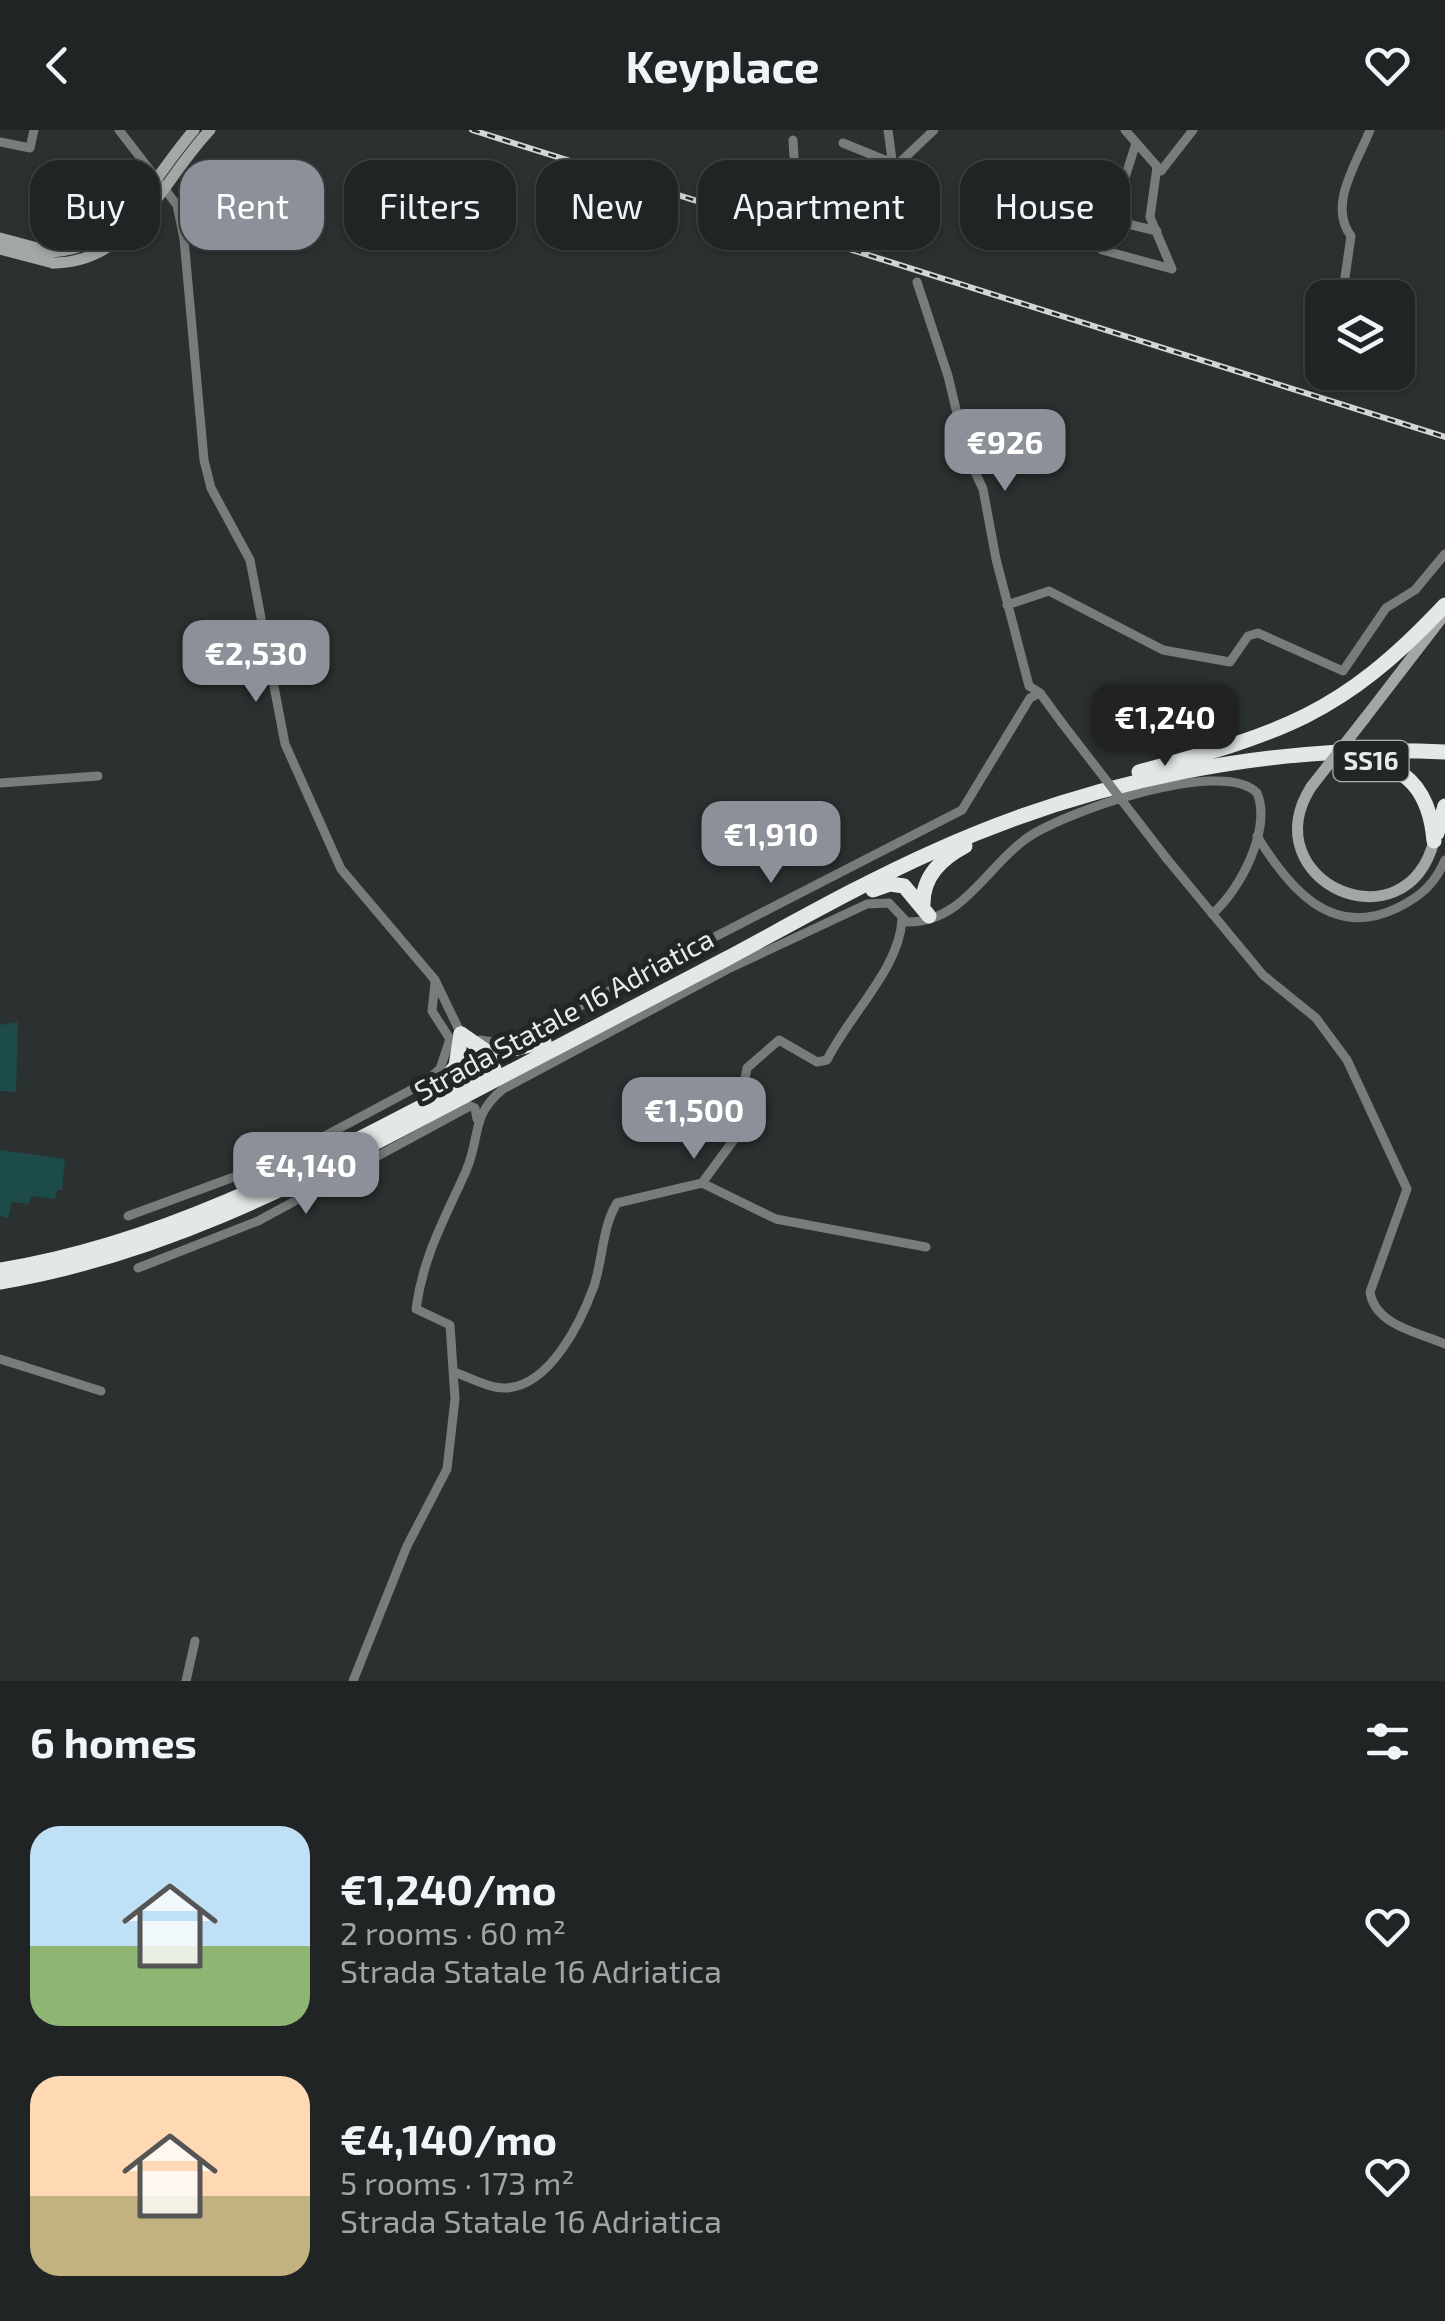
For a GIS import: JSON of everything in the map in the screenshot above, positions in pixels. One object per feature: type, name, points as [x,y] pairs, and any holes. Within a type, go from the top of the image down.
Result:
[{"type":"highway","name":"SS16","points":[[1138,773],[1249,741],[1320,711],[1381,670],[1445,605]]},
{"type":"highway","name":"Strada Statale 16 Adriatica","points":[[0,1270],[152,1230],[281,1178],[930,842],[1038,801],[1138,773],[1288,748],[1445,742]]},
{"type":"highway","name":"Strada Statale 16 Adriatica","points":[[0,1282],[78,1266],[269,1198],[914,860],[1004,823],[1130,785],[1259,760],[1358,752],[1445,752]]},
{"type":"highway","name":"SS16","points":[[1259,760],[1358,760],[1392,767],[1423,794],[1434,842]]},
{"type":"highway","points":[[1434,842],[1445,806]]},
{"type":"highway","points":[[926,910],[925,882],[932,872],[952,853],[1004,823]]},
{"type":"highway","points":[[804,918],[890,884],[904,886],[926,910]]},
{"type":"highway","name":"SS16","points":[[419,1108],[456,1066],[461,1034],[490,1054],[544,1042]]},
{"type":"main road","points":[[0,238],[53,258],[114,232],[194,130]]},
{"type":"main road","points":[[0,249],[76,260],[116,243],[210,130]]},
{"type":"main road","points":[[1434,842],[1425,864],[1400,888],[1372,897],[1342,894],[1319,878],[1300,846],[1299,815],[1311,787],[1445,614]]},
{"type":"street","points":[[0,142],[30,148],[34,130]]},
{"type":"street","points":[[119,130],[177,205],[184,240],[204,460],[211,488],[250,560],[285,744],[341,868],[435,980],[461,1034]]},
{"type":"street","points":[[888,130],[892,160]]},
{"type":"street","points":[[902,160],[934,130]]},
{"type":"street","points":[[1125,130],[1161,171],[1192,130]]},
{"type":"street","points":[[1344,280],[1350,236],[1342,225],[1342,199],[1370,130]]},
{"type":"street","points":[[793,140],[794,160]]},
{"type":"street","points":[[844,143],[883,160]]},
{"type":"street","points":[[1130,162],[1136,143]]},
{"type":"street","points":[[1102,250],[1172,268],[1150,217],[1157,167]]},
{"type":"street","points":[[1130,224],[1157,231]]},
{"type":"street","points":[[916,282],[948,376],[966,455],[985,496],[1007,605],[1030,686],[1040,693],[1263,975],[1316,1018],[1347,1060],[1407,1189],[1370,1292],[1372,1304],[1378,1315],[1445,1344]]},
{"type":"street","points":[[1007,605],[1049,592],[1178,655],[1230,662],[1248,636],[1258,633],[1343,671],[1386,608],[1415,590],[1445,554]]},
{"type":"street","points":[[454,1016],[480,1040],[506,1044],[962,810],[1030,698],[1040,693]]},
{"type":"street","points":[[0,783],[98,776]]},
{"type":"street","points":[[353,1681],[405,1552],[448,1470],[454,1372],[450,1324],[416,1308],[422,1268],[468,1168],[485,1104],[503,1089],[728,969],[867,904],[889,902],[902,918],[914,922],[926,910],[952,911],[1024,839],[1095,806],[1205,781],[1250,786],[1262,806],[1257,836],[1235,887],[1212,914]]},
{"type":"street","points":[[1257,836],[1295,892],[1320,909],[1343,917],[1371,917],[1411,902],[1428,888],[1445,860]]},
{"type":"street","points":[[702,1183],[733,1141],[748,1068],[779,1040],[817,1062],[827,1060],[854,1011],[899,949],[902,918]]},
{"type":"street","points":[[128,1216],[280,1160],[424,1084],[440,1070],[450,1039],[432,1011],[435,980]]},
{"type":"street","points":[[138,1268],[258,1221],[470,1106],[476,1108],[478,1123]]},
{"type":"street","points":[[454,1372],[500,1389],[519,1386],[548,1365],[567,1340],[594,1284],[610,1213],[617,1203],[702,1183],[776,1219],[926,1247]]},
{"type":"street","points":[[0,1359],[101,1391]]},
{"type":"street","points":[[186,1681],[195,1641]]},
{"type":"shaded area","points":[[18,1022],[16,1092],[0,1091],[0,1025]]},
{"type":"shaded area","points":[[0,1150],[65,1159],[62,1190],[57,1190],[55,1199],[31,1196],[29,1204],[12,1202],[8,1218],[0,1216]]},
{"type":"railway","points":[[472,130],[1445,437]]}]
